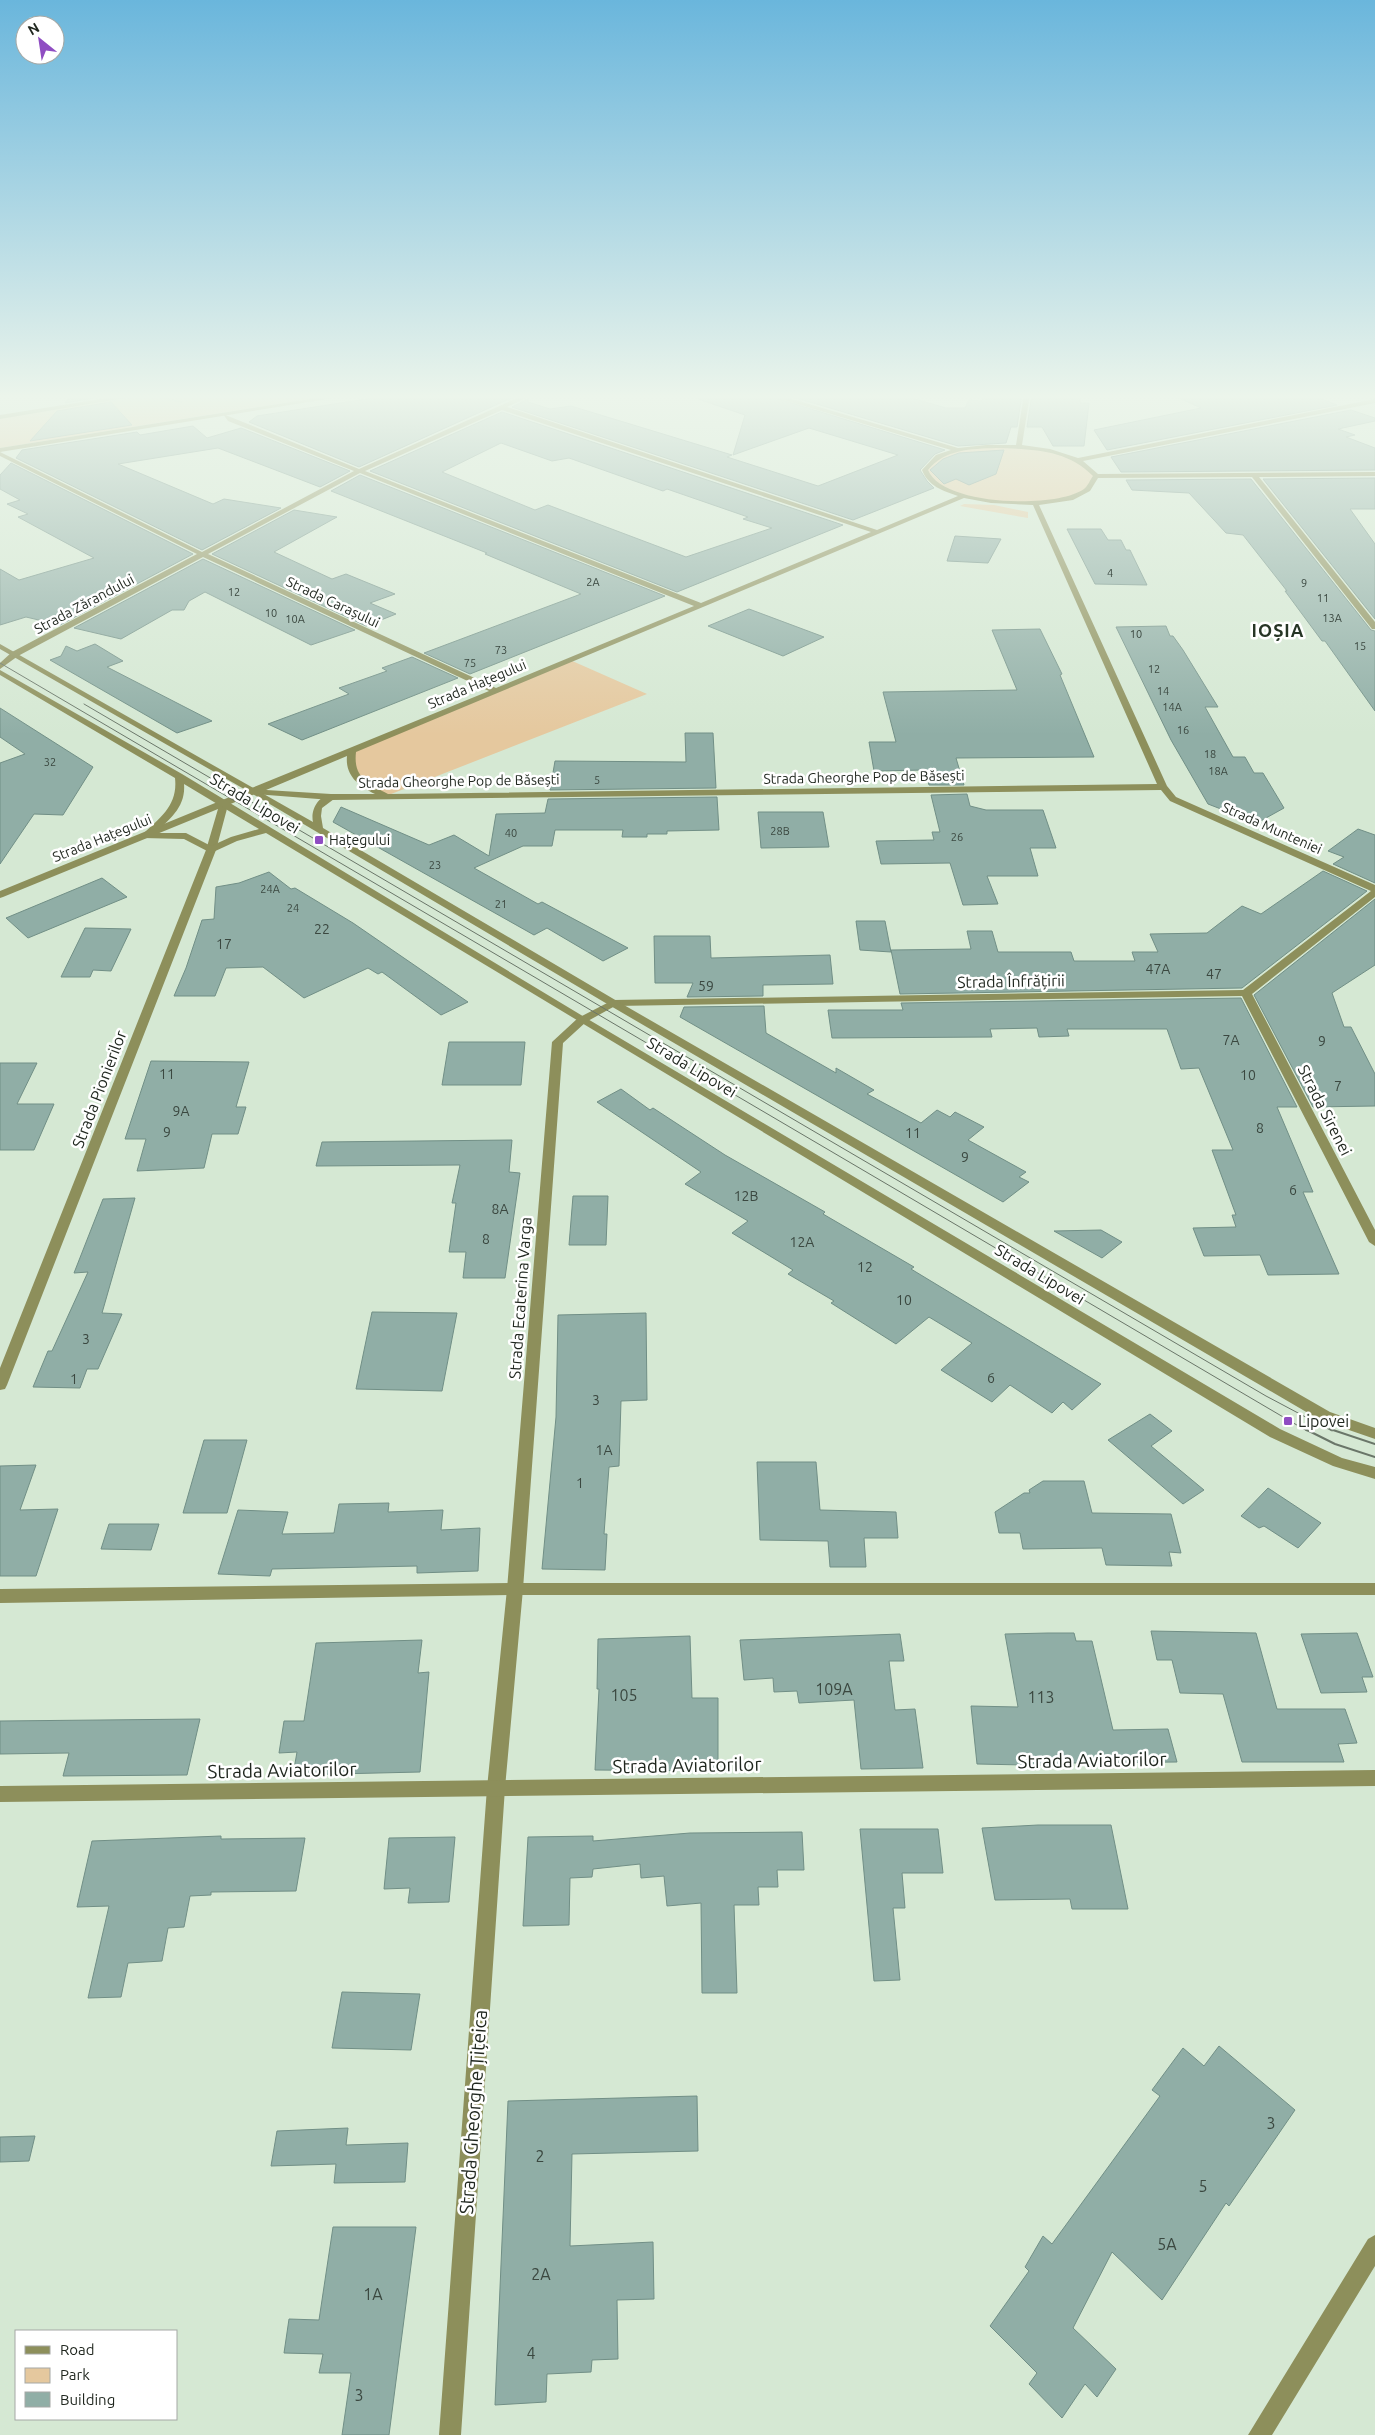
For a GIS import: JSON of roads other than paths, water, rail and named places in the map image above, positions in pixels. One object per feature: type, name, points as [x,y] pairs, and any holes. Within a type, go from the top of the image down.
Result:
[{"type":"street","name":"Strada Carașului","points":[[108,508],[204,555],[495,691]]},
{"type":"street","name":"Strada Zărandului","points":[[0,667],[15,654],[291,508]]},
{"type":"street","points":[[452,508],[702,606]]},
{"type":"street","points":[[804,508],[877,532]]},
{"type":"street","name":"Strada Hațegului","points":[[0,895],[352,751],[935,508]]},
{"type":"street","points":[[1037,508],[1162,787]]},
{"type":"street","points":[[1280,508],[1375,627]]},
{"type":"street","name":"Strada Lipovei","points":[[0,646],[254,790],[319,831],[613,1003],[1325,1416],[1375,1434]]},
{"type":"street","name":"Strada Lipovei","points":[[0,672],[179,776],[582,1020],[1275,1433],[1338,1462],[1375,1473]]},
{"type":"street","points":[[352,751],[349,763],[351,771],[360,782],[386,796]]},
{"type":"street","points":[[146,836],[177,807],[182,791],[179,776]]},
{"type":"street","name":"Strada Gheorghe Pop de Băsești","points":[[254,790],[291,796],[331,797],[1162,787]]},
{"type":"street","name":"Strada Munteniei","points":[[1162,787],[1173,799],[1375,890]]},
{"type":"street","points":[[319,831],[316,816],[318,807],[331,797]]},
{"type":"street","name":"Strada Pionierilor","points":[[0,1385],[211,850],[224,804]]},
{"type":"street","points":[[146,836],[186,836],[211,850],[234,839],[268,830]]},
{"type":"street","points":[[1246,993],[1375,890]]},
{"type":"street","name":"Strada Înfrățirii","points":[[613,1003],[1246,993]]},
{"type":"street","name":"Strada Sirenei","points":[[1246,993],[1375,1242]]},
{"type":"street","name":"Strada Ecaterina Varga","points":[[496,1788],[515,1589],[558,1042],[582,1020],[613,1003]]},
{"type":"street","points":[[0,1596],[515,1589],[1375,1590]]},
{"type":"street","name":"Strada Aviatorilor","points":[[0,1794],[1375,1778]]},
{"type":"street","name":"Strada Gheorghe Țițeica","points":[[450,2435],[496,1788]]},
{"type":"street","points":[[1259,2435],[1375,2246]]},
{"type":"tram line","points":[[0,663],[1307,1431]]},
{"type":"tram line","points":[[84,704],[1266,1396],[1332,1431]]},
{"type":"tram line","points":[[1305,1429],[1335,1444],[1375,1457]]},
{"type":"tram line","points":[[1330,1429],[1375,1444]]},
{"type":"place","name":"Hațegului","points":[[319,840]]},
{"type":"place","name":"Lipovei","points":[[1288,1421]]},
{"type":"district","name":"IOȘIA","points":[[1278,630]]}]
